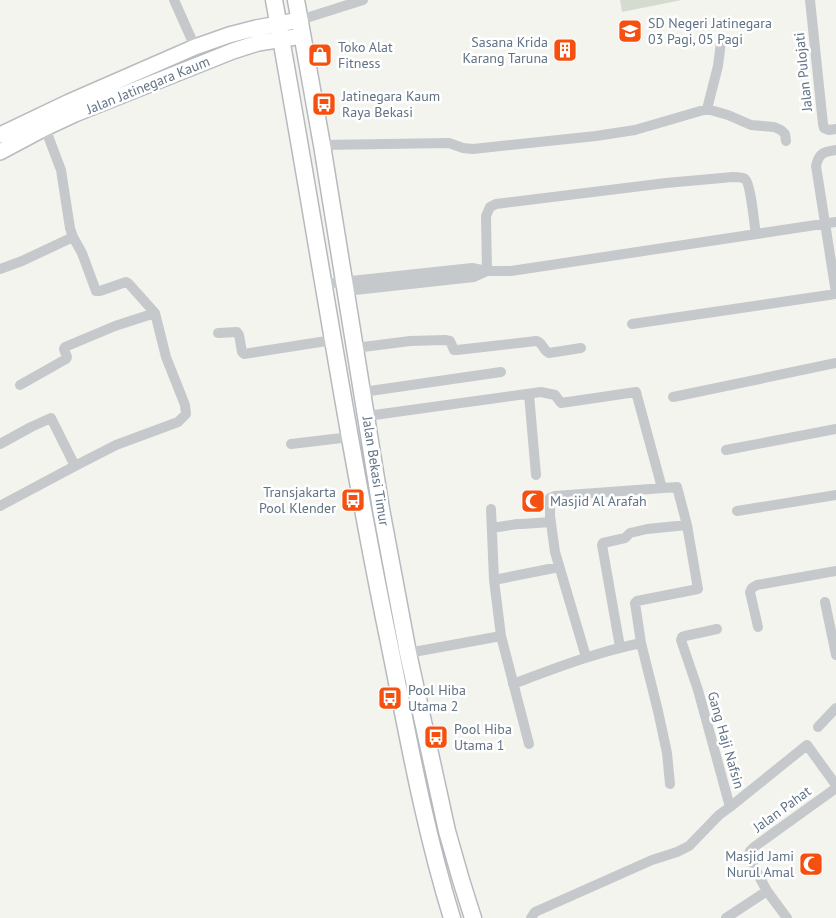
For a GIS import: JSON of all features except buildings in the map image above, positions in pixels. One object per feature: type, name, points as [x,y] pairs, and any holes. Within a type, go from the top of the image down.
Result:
[{"type":"main road","name":"Jalan Bekasi Timur","points":[[274,0],[306,178],[332,340],[378,593],[433,854],[452,918]]},
{"type":"main road","name":"Jalan Bekasi Timur","points":[[296,0],[408,652],[447,832],[473,918]]},
{"type":"street","points":[[174,0],[196,47]]},
{"type":"street","points":[[301,28],[363,0]]},
{"type":"street","name":"Jalan Pulojati","points":[[810,0],[823,124],[824,128],[829,130],[836,129]]},
{"type":"street","name":"Jalan Jatinegara Kaum","points":[[0,152],[45,128],[72,108],[196,47],[256,28],[280,32]]},
{"type":"street","name":"Jalan Jatinegara Kaum","points":[[0,135],[233,51],[258,44],[280,32],[301,28]]},
{"type":"street","points":[[707,109],[718,66],[721,42]]},
{"type":"street","points":[[322,145],[443,142],[464,148],[484,148],[635,130],[707,109],[728,115],[751,125],[774,127],[781,130],[786,141]]},
{"type":"street","points":[[0,506],[116,445],[178,422],[186,414],[185,405],[166,358],[155,313],[130,284],[126,282],[96,291],[82,253],[70,228],[61,170],[45,128]]},
{"type":"street","points":[[632,324],[836,293],[816,166],[818,157],[825,152],[836,150]]},
{"type":"street","points":[[488,271],[486,216],[490,207],[496,204],[666,183],[733,177],[743,178],[747,182],[749,189],[756,234]]},
{"type":"street","points":[[323,284],[345,288],[472,268],[488,271],[511,271],[836,222]]},
{"type":"street","points":[[0,269],[22,261],[73,237]]},
{"type":"street","points":[[20,385],[66,359],[65,347],[115,326],[155,313]]},
{"type":"street","points":[[218,333],[237,332],[244,354],[332,340]]},
{"type":"street","points":[[356,348],[410,341],[445,340],[450,341],[454,350],[536,341],[542,345],[547,353],[581,348]]},
{"type":"street","points":[[673,397],[836,363]]},
{"type":"street","points":[[363,392],[501,372]]},
{"type":"street","points":[[367,416],[541,392],[553,394],[560,403],[636,392],[662,488]]},
{"type":"street","points":[[529,394],[536,475]]},
{"type":"street","points":[[0,444],[51,418],[75,466]]},
{"type":"street","points":[[726,450],[836,429]]},
{"type":"street","points":[[291,444],[350,437]]},
{"type":"street","points":[[586,657],[556,552],[549,500],[552,497],[677,487],[687,525],[698,589],[636,601],[641,643],[665,744],[670,784]]},
{"type":"street","points":[[737,510],[836,494]]},
{"type":"street","points":[[491,508],[494,580],[501,636],[529,744]]},
{"type":"street","points":[[492,528],[551,522]]},
{"type":"street","points":[[620,647],[603,543],[625,538],[630,533],[647,529],[687,525]]},
{"type":"street","points":[[494,580],[560,566]]},
{"type":"street","points":[[758,627],[750,592],[752,588],[757,585],[836,571]]},
{"type":"street","points":[[825,602],[836,655]]},
{"type":"street","name":"Gang Haji Nafsin","points":[[531,918],[534,912],[652,860],[689,846],[719,815],[730,807],[698,690],[682,642],[682,637],[717,629]]},
{"type":"street","points":[[408,652],[501,636]]},
{"type":"street","points":[[513,684],[586,657],[641,643]]},
{"type":"street","points":[[818,727],[836,708]]},
{"type":"street","points":[[730,807],[807,745],[836,786]]},
{"type":"street","name":"Jalan Pahat","points":[[768,891],[748,856],[752,848],[836,786]]},
{"type":"street","points":[[726,918],[768,891],[787,918]]},
{"type":"shaded area","points":[[620,0],[682,0],[622,12]]},
{"type":"place","name":"SD Negeri Jatinegara 03 Pagi, 05 Pagi","points":[[630,31]]},
{"type":"place","name":"Sasana Krida Karang Taruna","points":[[565,50]]},
{"type":"place","name":"Toko Alat Fitness","points":[[320,55]]},
{"type":"place","name":"Jatinegara Kaum Raya Bekasi","points":[[324,104]]},
{"type":"place","name":"Transjakarta Pool Klender","points":[[353,500]]},
{"type":"place","name":"Masjid Al Arafah","points":[[533,501]]},
{"type":"place","name":"Pool Hiba Utama 2","points":[[390,698]]},
{"type":"place","name":"Pool Hiba Utama 1","points":[[436,737]]},
{"type":"place","name":"Masjid Jami Nurul Amal","points":[[811,864]]}]
